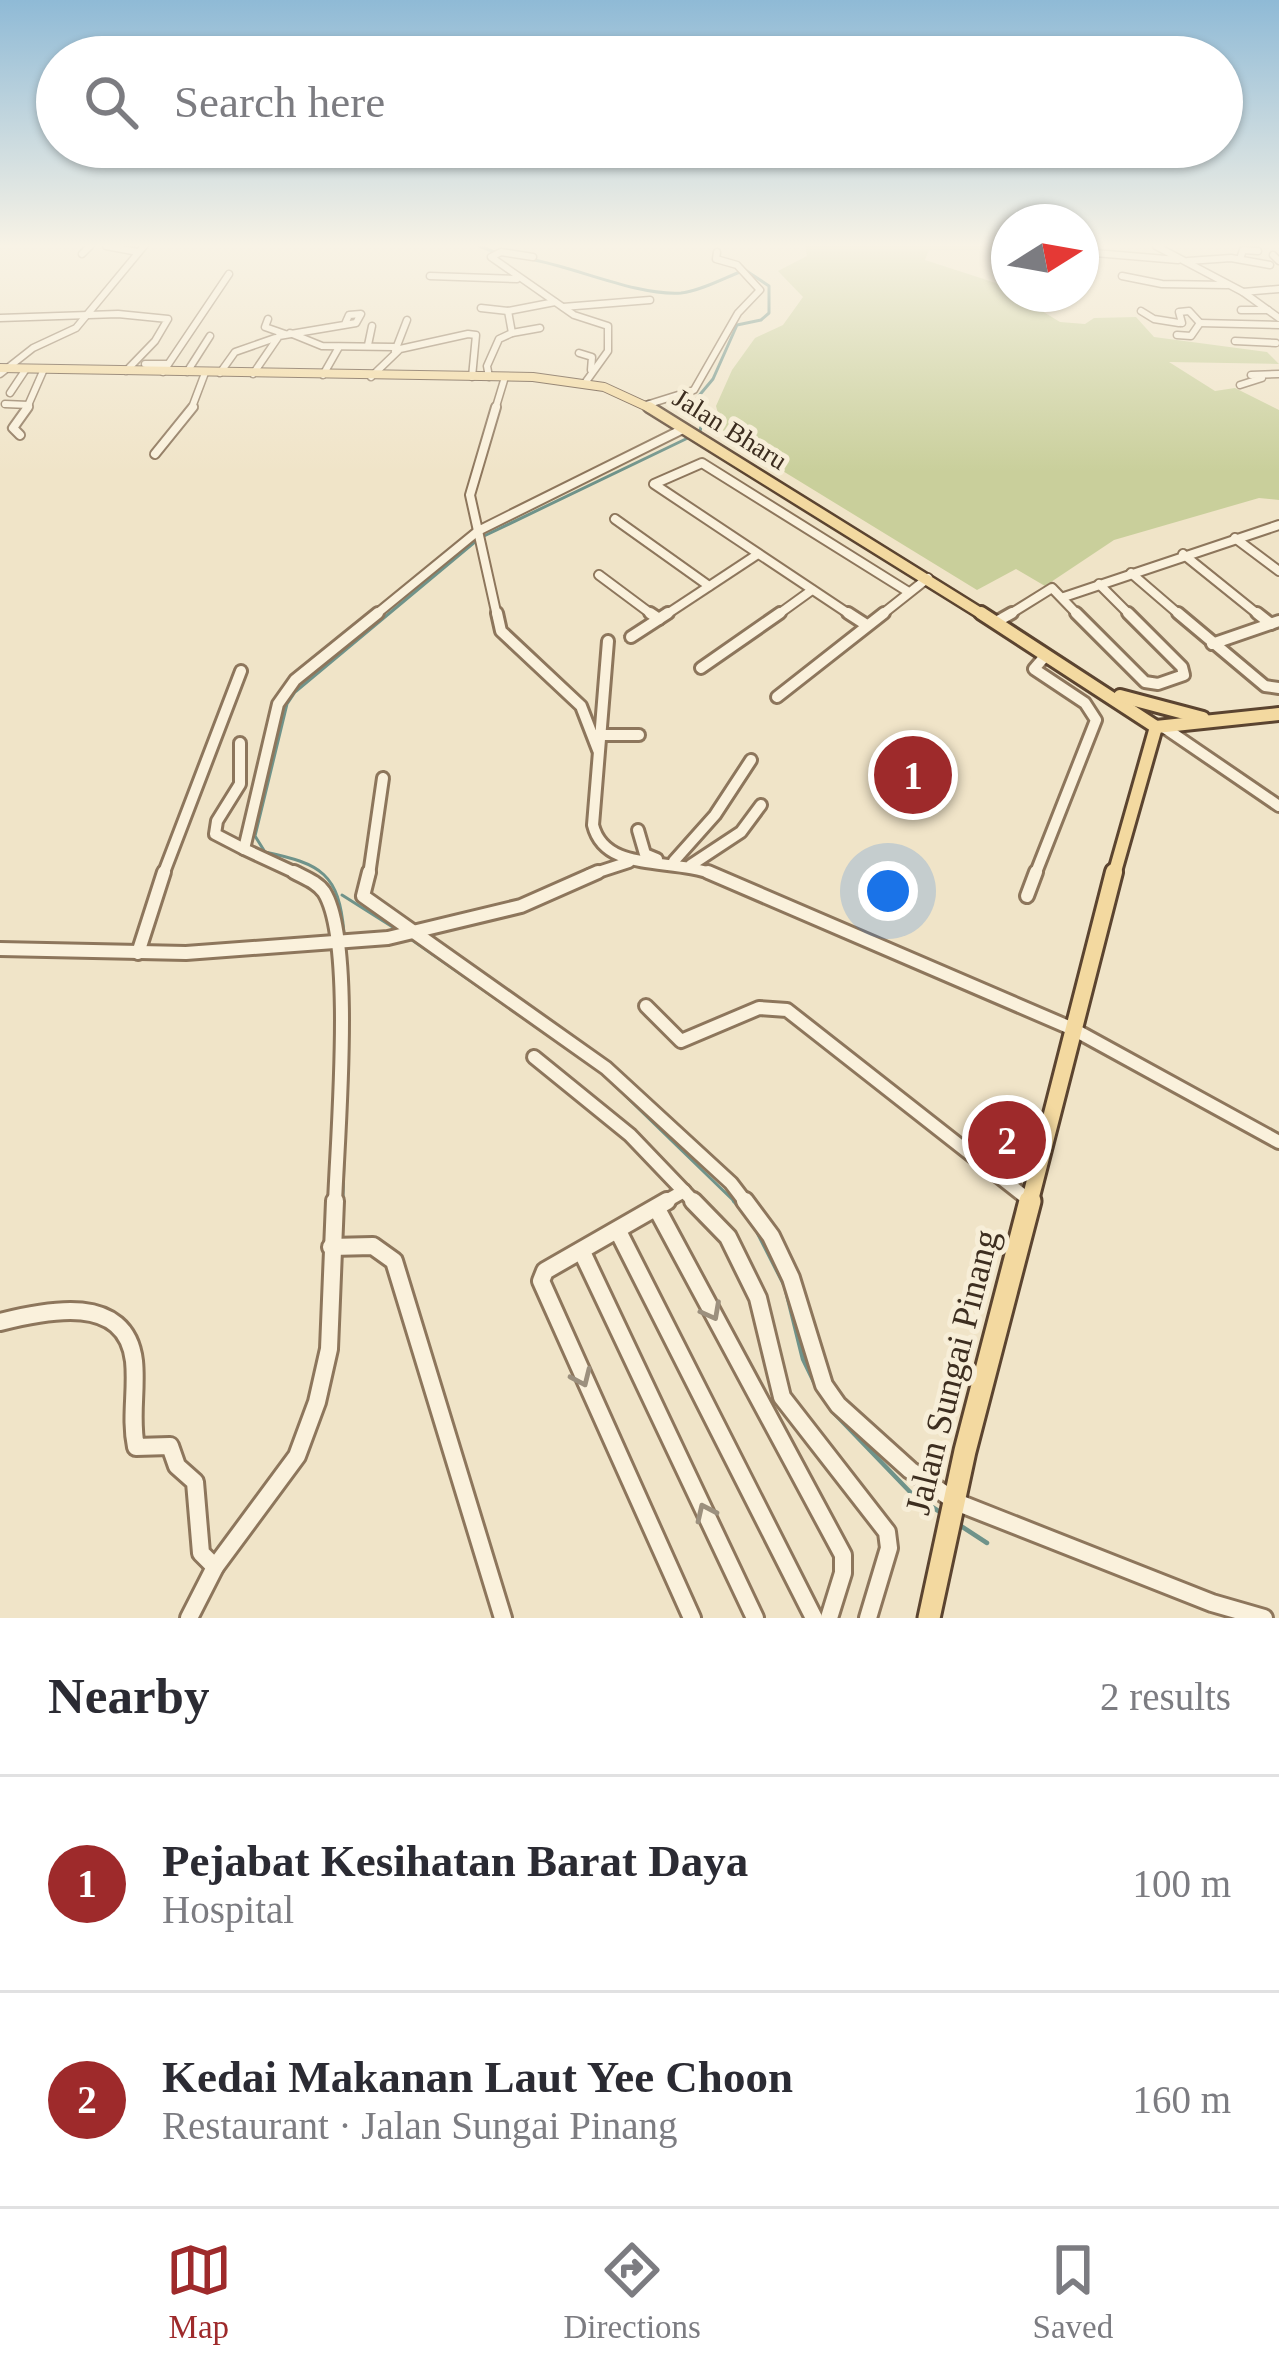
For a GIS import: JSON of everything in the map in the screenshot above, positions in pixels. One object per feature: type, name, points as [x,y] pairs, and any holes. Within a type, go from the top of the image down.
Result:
[{"type":"main road","name":"Jalan Bharu","points":[[2,370],[165,368],[585,383],[646,405],[928,578],[1125,705],[1155,732]]},
{"type":"main road","points":[[1103,692],[1215,721]]},
{"type":"main road","points":[[1155,732],[1279,715]]},
{"type":"main road","name":"Jalan Sungai Pinang","points":[[929,1618],[1029,1199],[1155,732]]},
{"type":"street","points":[[2,370],[38,345],[71,332],[81,322]]},
{"type":"street","points":[[126,371],[167,322]]},
{"type":"street","points":[[145,364],[165,368],[197,322]]},
{"type":"street","points":[[267,322],[265,328],[303,342],[395,349],[475,334],[477,358],[472,377]]},
{"type":"street","points":[[371,376],[395,349],[406,322]]},
{"type":"street","points":[[510,322],[512,333]]},
{"type":"street","points":[[585,383],[608,351],[608,326],[598,322]]},
{"type":"street","points":[[646,405],[688,395],[704,379],[731,322]]},
{"type":"street","points":[[1171,322],[1279,322]]},
{"type":"street","points":[[1163,326],[1181,323]]},
{"type":"street","points":[[220,373],[235,352],[284,335],[345,324]]},
{"type":"street","points":[[1177,335],[1192,335],[1201,325]]},
{"type":"street","points":[[368,344],[372,326]]},
{"type":"street","points":[[489,377],[488,366],[499,339],[540,328]]},
{"type":"street","points":[[253,374],[284,335]]},
{"type":"street","points":[[187,372],[210,336]]},
{"type":"street","points":[[1235,341],[1274,343]]},
{"type":"street","points":[[323,375],[334,344]]},
{"type":"street","points":[[579,353],[592,357],[593,372]]},
{"type":"street","points":[[10,393],[26,369]]},
{"type":"street","points":[[20,435],[13,428],[44,369]]},
{"type":"street","points":[[154,454],[192,409],[205,373]]},
{"type":"street","points":[[1240,385],[1279,374]]},
{"type":"street","points":[[1251,375],[1265,376]]},
{"type":"street","points":[[505,377],[482,466],[470,491],[502,631],[581,706],[596,735]]},
{"type":"street","points":[[3,407],[29,404]]},
{"type":"street","points":[[244,849],[278,704],[286,689],[479,536],[691,434]]},
{"type":"street","points":[[865,624],[654,484],[702,463],[907,591]]},
{"type":"street","points":[[615,519],[709,586]]},
{"type":"street","points":[[1064,597],[1279,525]]},
{"type":"street","points":[[1235,538],[1279,571]]},
{"type":"street","points":[[631,638],[758,554]]},
{"type":"street","points":[[1183,554],[1275,622]]},
{"type":"street","points":[[1131,573],[1212,644],[1276,688]]},
{"type":"street","points":[[599,575],[659,619]]},
{"type":"street","points":[[776,697],[928,578]]},
{"type":"street","points":[[995,622],[1048,588],[1064,597],[1142,680],[1158,684],[1184,675],[1184,669],[1099,584]]},
{"type":"street","points":[[701,668],[812,590]]},
{"type":"street","points":[[1212,644],[1275,622]]},
{"type":"street","points":[[608,641],[596,735],[593,834],[629,862]]},
{"type":"street","points":[[1027,896],[1096,720],[1085,703],[1034,669],[1046,655]]},
{"type":"street","points":[[138,953],[140,932],[241,671]]},
{"type":"street","points":[[1155,732],[1276,801]]},
{"type":"street","points":[[596,735],[639,735]]},
{"type":"street","points":[[189,1618],[215,1568],[273,1493],[308,1431],[327,1362],[337,1246],[343,942],[322,889],[214,834],[217,820],[240,784],[240,743]]},
{"type":"street","points":[[674,861],[715,815],[752,760]]},
{"type":"street","points":[[383,778],[376,848],[362,891],[370,903],[607,1068],[731,1183],[771,1236],[791,1278],[816,1368],[838,1405],[875,1441],[956,1502],[1212,1603],[1264,1618]]},
{"type":"street","points":[[691,865],[741,832],[761,805]]},
{"type":"street","points":[[638,830],[645,854],[658,860]]},
{"type":"street","points":[[0,949],[248,951],[343,942],[438,929],[505,911],[629,862],[674,861],[1073,1029],[1279,1142]]},
{"type":"street","points":[[646,1006],[681,1041],[703,1035],[752,1008],[787,1010],[1029,1199]]},
{"type":"street","points":[[534,1057],[594,1103],[728,1237],[758,1298],[782,1397],[887,1532],[889,1548],[868,1618]]},
{"type":"street","points":[[684,1191],[545,1271],[543,1291],[692,1618]]},
{"type":"street","points":[[657,1209],[843,1556],[843,1573],[829,1618]]},
{"type":"street","points":[[618,1231],[814,1618]]},
{"type":"street","points":[[337,1246],[382,1247],[394,1261],[503,1618]]},
{"type":"street","points":[[582,1252],[755,1618]]},
{"type":"street","points":[[0,1322],[84,1311],[117,1320],[128,1334],[134,1355],[136,1448],[170,1446],[177,1466],[195,1482],[201,1553],[215,1568]]},
{"type":"green space","points":[[785,322],[1140,322],[1154,337],[1267,352],[1279,364],[1169,362],[1215,391],[1235,388],[1279,410],[1279,500],[1259,498],[1114,540],[1045,586],[1016,569],[977,590],[724,435],[716,406],[732,370],[755,338]]},
{"type":"building","points":[[997,1109],[1039,1133],[1031,1154],[1011,1144],[1008,1154],[994,1147],[998,1136],[988,1130]]},
{"type":"waterway","points":[[700,432],[702,420],[692,404],[713,379],[737,325],[754,322]]},
{"type":"waterway","points":[[484,536],[692,436]]},
{"type":"waterway","points":[[344,933],[337,897],[324,874],[300,861],[265,852],[255,836],[287,704],[295,692],[476,541]]},
{"type":"waterway","points":[[342,895],[399,931]]},
{"type":"waterway","points":[[412,940],[602,1073],[737,1204]]},
{"type":"waterway","points":[[343,1197],[348,1003]]},
{"type":"waterway","points":[[734,1201],[737,1204]]},
{"type":"waterway","points":[[758,1233],[785,1286],[803,1359],[818,1390]]},
{"type":"waterway","points":[[834,1413],[912,1494],[940,1512]]},
{"type":"waterway","points":[[958,1524],[987,1543]]},
{"type":"place","name":"Pejabat Kesihatan Barat Daya","points":[[913,775]]},
{"type":"place","name":"Kedai Makanan Laut Yee Choon","points":[[1007,1140]]}]
